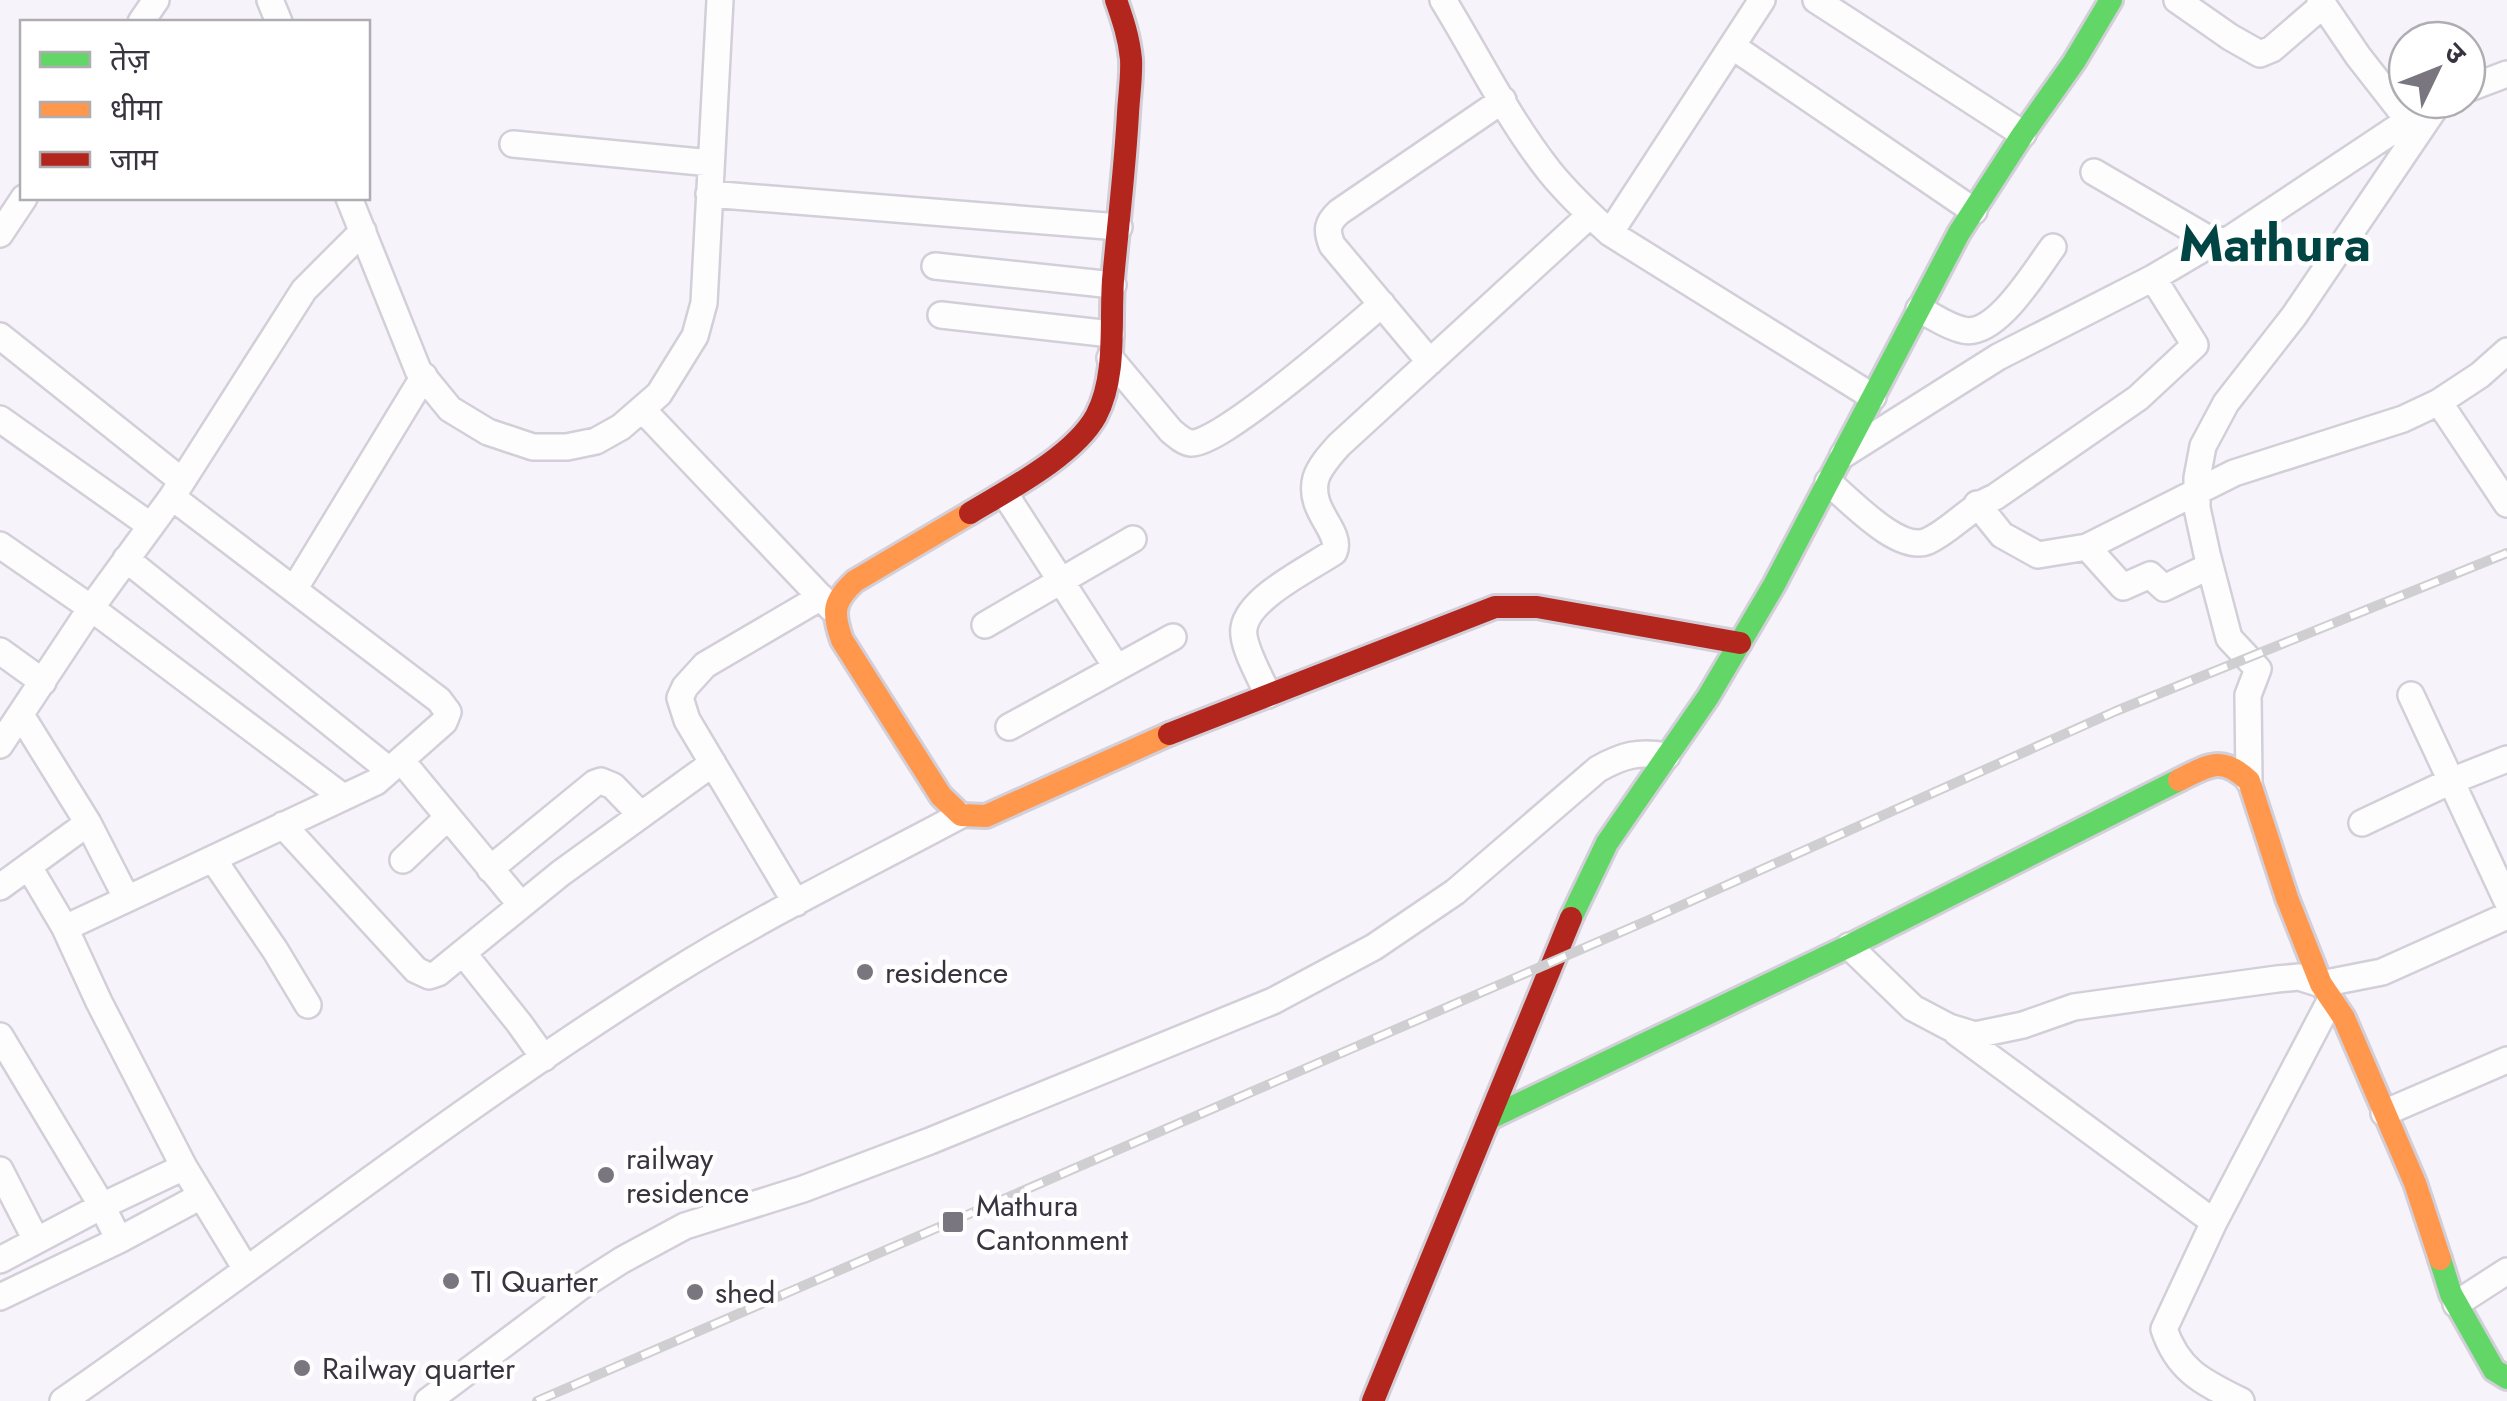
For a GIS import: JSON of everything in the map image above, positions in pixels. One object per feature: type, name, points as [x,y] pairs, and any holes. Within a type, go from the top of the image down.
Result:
[{"type":"street","points":[[350,200],[418,370],[450,409],[488,432],[533,447],[566,447],[596,441],[622,427],[660,394],[694,336],[704,303],[720,0]]},
{"type":"street","points":[[796,903],[686,720],[680,698],[684,687],[705,665],[827,604],[855,581],[1005,494],[1065,450],[1096,415],[1110,346],[1130,62],[1127,32],[1116,0]]},
{"type":"street","points":[[1443,0],[1520,130],[1551,173],[1590,216],[1610,233],[1873,396]]},
{"type":"street","points":[[1610,233],[1762,0]]},
{"type":"street","points":[[1816,0],[2023,134]]},
{"type":"street","points":[[1373,1401],[1571,918],[1607,843],[1708,697],[1774,585],[1959,234],[2111,0]]},
{"type":"street","points":[[2177,0],[2260,54],[2272,49],[2322,2],[2387,93]]},
{"type":"street","points":[[1732,46],[1974,211]]},
{"type":"street","points":[[1430,362],[1332,245],[1328,234],[1331,219],[1502,100]]},
{"type":"street","points":[[1842,455],[1998,357],[2153,278],[2214,242],[2230,239],[2408,120]]},
{"type":"street","points":[[2428,120],[2294,316],[2226,403],[2204,446],[2197,478],[2197,508],[2229,638],[2258,669],[2248,695],[2249,781],[2287,898],[2415,1183],[2450,1294],[2494,1370],[2507,1378]]},
{"type":"street","points":[[513,144],[711,163]]},
{"type":"street","points":[[2094,172],[2214,242]]},
{"type":"street","points":[[710,194],[1118,227]]},
{"type":"street","points":[[0,234],[14,202]]},
{"type":"street","points":[[1268,695],[1245,641],[1244,626],[1251,610],[1268,595],[1334,552],[1338,544],[1314,496],[1316,477],[1325,462],[1590,216]]},
{"type":"street","points":[[0,745],[91,608],[177,489],[304,290],[363,231]]},
{"type":"street","points":[[1919,309],[1965,331],[1980,330],[2005,310],[2054,247]]},
{"type":"street","points":[[935,266],[1113,285]]},
{"type":"street","points":[[1828,482],[1894,537],[1909,544],[1929,540],[2138,398],[2195,345],[2153,278]]},
{"type":"street","points":[[941,315],[1110,346],[1170,431],[1191,443],[1206,440],[1275,394],[1382,304]]},
{"type":"street","points":[[0,336],[177,489],[448,712],[444,722],[376,782],[64,928]]},
{"type":"street","points":[[1978,504],[2002,535],[2038,555],[2087,547],[2234,472],[2403,420],[2480,375],[2507,351]]},
{"type":"street","points":[[295,588],[424,376]]},
{"type":"street","points":[[2439,402],[2507,504]]},
{"type":"street","points":[[642,409],[827,604],[842,640],[941,796],[961,815]]},
{"type":"street","points":[[0,419],[151,526]]},
{"type":"street","points":[[1005,494],[1117,668]]},
{"type":"street","points":[[985,625],[1133,540]]},
{"type":"street","points":[[0,545],[91,608],[342,797]]},
{"type":"street","points":[[2087,547],[2123,587],[2150,575],[2164,588],[2210,566]]},
{"type":"street","points":[[126,559],[395,765],[448,817],[521,905]]},
{"type":"street","points":[[63,1401],[490,1092],[670,974],[961,815],[986,816],[1183,728],[1494,607],[1537,607],[1740,642]]},
{"type":"street","points":[[1009,728],[1174,637]]},
{"type":"street","points":[[0,651],[42,682]]},
{"type":"street","points":[[2410,695],[2507,901]]},
{"type":"street","points":[[21,715],[88,824],[127,899]]},
{"type":"street","points":[[428,1401],[580,1286],[684,1226],[803,1189],[930,1141],[1273,1000],[1374,948],[1454,892],[1598,769],[1617,758],[1644,752],[1666,756]]},
{"type":"street","points":[[2362,824],[2450,781],[2507,759]]},
{"type":"street","points":[[1490,1118],[1849,946],[2205,767],[2219,763],[2234,767],[2249,781]]},
{"type":"street","points":[[283,825],[416,970],[429,976],[713,764]]},
{"type":"street","points":[[490,868],[601,781],[613,786],[641,815]]},
{"type":"street","points":[[402,860],[448,817]]},
{"type":"street","points":[[0,888],[88,824]]},
{"type":"street","points":[[214,859],[308,1005]]},
{"type":"street","points":[[29,867],[184,1166],[246,1269]]},
{"type":"street","points":[[2241,1401],[2188,1372],[2164,1329],[2326,992],[2382,972],[2507,916]]},
{"type":"street","points":[[1849,946],[1912,1008],[1949,1027],[2214,1222]]},
{"type":"street","points":[[463,953],[544,1058]]},
{"type":"street","points":[[1949,1027],[1975,1035],[2023,1025],[2074,1007],[2277,978],[2300,977],[2326,992]]},
{"type":"street","points":[[0,1036],[119,1240]]},
{"type":"street","points":[[2384,1113],[2507,1060]]},
{"type":"street","points":[[0,1260],[184,1166]]},
{"type":"street","points":[[0,1170],[36,1240]]},
{"type":"street","points":[[0,1297],[201,1196]]},
{"type":"street","points":[[2456,1304],[2507,1271]]},
{"type":"railway","points":[[537,1401],[1651,919],[2116,711],[2507,553]]},
{"type":"traffic: fast","points":[[1571,918],[1607,843],[1708,697],[1774,585],[1959,233],[2111,0]]},
{"type":"traffic: fast","points":[[1490,1118],[1849,946],[2179,780]]},
{"type":"traffic: fast","points":[[2440,1259],[2451,1294],[2494,1370],[2507,1378]]},
{"type":"traffic: slow","points":[[970,513],[855,581],[836,608],[842,640],[941,796],[961,815],[986,816],[1169,734]]},
{"type":"traffic: slow","points":[[2179,780],[2199,770],[2223,765],[2249,781],[2287,898],[2321,984],[2344,1018],[2415,1183],[2440,1259]]},
{"type":"traffic: jam","points":[[970,513],[1039,471],[1072,445],[1086,431],[1103,400],[1110,367],[1113,280],[1131,72],[1129,44],[1116,0]]},
{"type":"traffic: jam","points":[[1169,734],[1495,607],[1537,607],[1740,643]]},
{"type":"traffic: jam","points":[[1373,1401],[1571,918]]},
{"type":"place","name":"residence","points":[[865,972]]},
{"type":"place","name":"railway residence","points":[[606,1175]]},
{"type":"place","name":"Mathura Cantonment","points":[[953,1222]]},
{"type":"place","name":"TI Quarter","points":[[451,1281]]},
{"type":"place","name":"shed","points":[[695,1292]]},
{"type":"place","name":"Railway quarter","points":[[302,1368]]},
{"type":"district","name":"Mathura","points":[[2275,243]]}]
